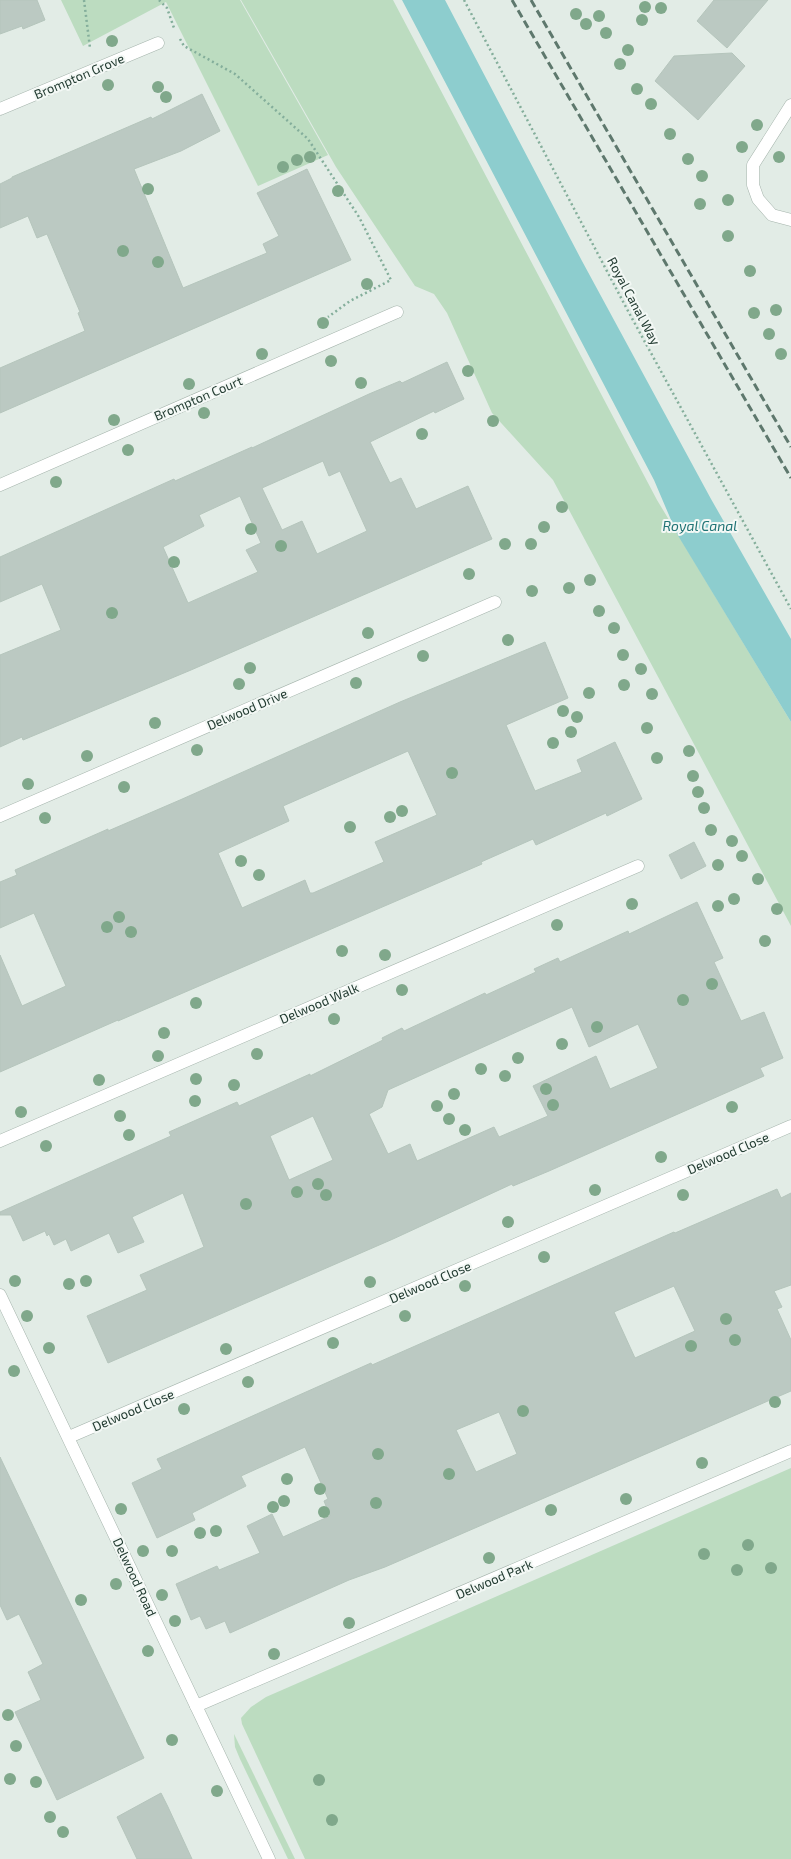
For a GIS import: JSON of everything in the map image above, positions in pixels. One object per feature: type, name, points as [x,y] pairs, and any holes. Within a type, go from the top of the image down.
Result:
[{"type":"street","name":"Brompton Grove","points":[[0,109],[158,43]]},
{"type":"street","points":[[791,105],[753,165],[753,185],[758,199],[772,215],[791,220]]},
{"type":"street","name":"Brompton Court","points":[[0,484],[397,312]]},
{"type":"street","name":"Delwood Drive","points":[[0,816],[495,602]]},
{"type":"street","name":"Delwood Walk","points":[[0,1141],[638,866]]},
{"type":"street","name":"Delwood Close","points":[[69,1437],[791,1126]]},
{"type":"street","name":"Delwood Road","points":[[0,1295],[269,1859]]},
{"type":"street","name":"Delwood Park","points":[[196,1706],[791,1450]]},
{"type":"path","points":[[84,0],[91,57],[95,70]]},
{"type":"path","points":[[159,0],[167,8],[176,35],[184,46],[235,74],[308,139],[359,217],[391,280],[350,301],[322,320]]},
{"type":"path","name":"Royal Canal Way","points":[[464,0],[628,312],[791,609]]},
{"type":"green space","points":[[61,0],[240,0],[328,155],[258,186],[166,2],[83,46]]},
{"type":"green space","points":[[241,0],[393,0],[657,500],[791,722],[791,926],[553,480],[492,413],[447,313],[434,294],[415,286],[336,167]]},
{"type":"green space","points":[[791,1468],[791,1859],[305,1859],[242,1724],[241,1718],[251,1707],[266,1697]]},
{"type":"green space","points":[[234,1734],[295,1859],[288,1859],[240,1759],[235,1747]]},
{"type":"water","name":"Royal Canal","points":[[402,0],[445,0],[582,261],[711,499],[791,639],[791,722],[677,534],[654,480]]},
{"type":"building","points":[[0,0],[37,0],[45,20],[23,29],[22,26],[0,34]]},
{"type":"building","points":[[714,0],[768,0],[727,48],[697,21]]},
{"type":"building","points":[[732,53],[745,66],[698,120],[655,81],[674,56]]},
{"type":"building","points":[[202,94],[220,131],[181,151],[134,169],[183,288],[267,253],[263,244],[279,236],[257,193],[307,169],[351,260],[0,413],[0,368],[85,331],[78,313],[80,312],[47,234],[37,238],[28,216],[0,228],[0,184],[12,177],[151,117],[152,119]]},
{"type":"building","points":[[447,362],[464,399],[435,413],[434,411],[370,442],[390,483],[401,478],[416,509],[468,486],[492,539],[191,670],[23,740],[22,737],[0,747],[0,655],[61,630],[42,584],[0,602],[0,557],[174,479],[175,481],[252,448],[369,394],[400,381],[402,383]],"holes":[[[323,461],[329,476],[340,471],[367,531],[317,554],[302,521],[282,530],[262,488]],[[240,496],[261,543],[246,550],[258,572],[188,603],[163,547],[204,526],[199,515]]]},
{"type":"building","points":[[545,642],[568,698],[506,725],[535,791],[582,772],[577,760],[615,742],[642,799],[607,816],[606,813],[536,845],[533,839],[481,862],[482,864],[0,1072],[0,955],[22,1006],[66,986],[34,913],[0,928],[0,882],[17,875],[15,870],[108,829],[108,831],[180,800],[400,702]],"holes":[[[408,751],[437,815],[375,842],[384,862],[313,893],[310,893],[305,880],[242,908],[218,853],[289,821],[283,806]]]},
{"type":"building","points":[[694,842],[706,866],[681,879],[669,855]]},
{"type":"building","points":[[697,902],[723,958],[714,962],[741,1021],[764,1012],[783,1058],[760,1068],[764,1076],[549,1171],[513,1186],[512,1184],[393,1239],[108,1363],[87,1316],[147,1290],[140,1275],[204,1247],[183,1193],[132,1217],[144,1242],[118,1253],[109,1233],[71,1251],[66,1239],[54,1245],[49,1234],[47,1236],[45,1231],[23,1241],[11,1215],[0,1215],[0,1212],[171,1136],[169,1132],[237,1102],[239,1106],[310,1074],[310,1076],[383,1040],[382,1038],[402,1028],[404,1031],[485,993],[486,995],[536,972],[534,969],[558,958],[560,962],[628,931],[629,934]],"holes":[[[572,1007],[589,1047],[638,1024],[658,1068],[610,1089],[596,1056],[533,1086],[548,1116],[499,1137],[494,1127],[417,1161],[410,1144],[388,1154],[369,1114],[382,1107],[388,1090]],[[313,1116],[333,1160],[289,1180],[270,1136]]]},
{"type":"building","points":[[777,1189],[781,1198],[791,1193],[791,1285],[774,1291],[782,1307],[777,1309],[791,1340],[791,1391],[385,1567],[349,1580],[230,1633],[225,1621],[206,1629],[200,1616],[191,1620],[176,1584],[217,1566],[219,1570],[260,1553],[247,1526],[272,1514],[283,1537],[330,1516],[324,1501],[328,1499],[305,1447],[241,1476],[246,1486],[192,1513],[195,1520],[157,1538],[132,1483],[162,1469],[157,1459],[371,1363],[372,1365],[674,1232],[675,1233]],"holes":[[[674,1286],[695,1331],[635,1358],[614,1312]],[[499,1412],[517,1454],[476,1472],[456,1430]]]},
{"type":"building","points":[[0,1457],[144,1758],[57,1800],[15,1712],[41,1700],[28,1672],[43,1664],[19,1614],[7,1620],[0,1605]]},
{"type":"building","points":[[161,1793],[192,1859],[137,1859],[117,1817]]},
{"type":"railway","points":[[512,0],[791,478]]},
{"type":"railway","points":[[531,0],[791,447]]}]
